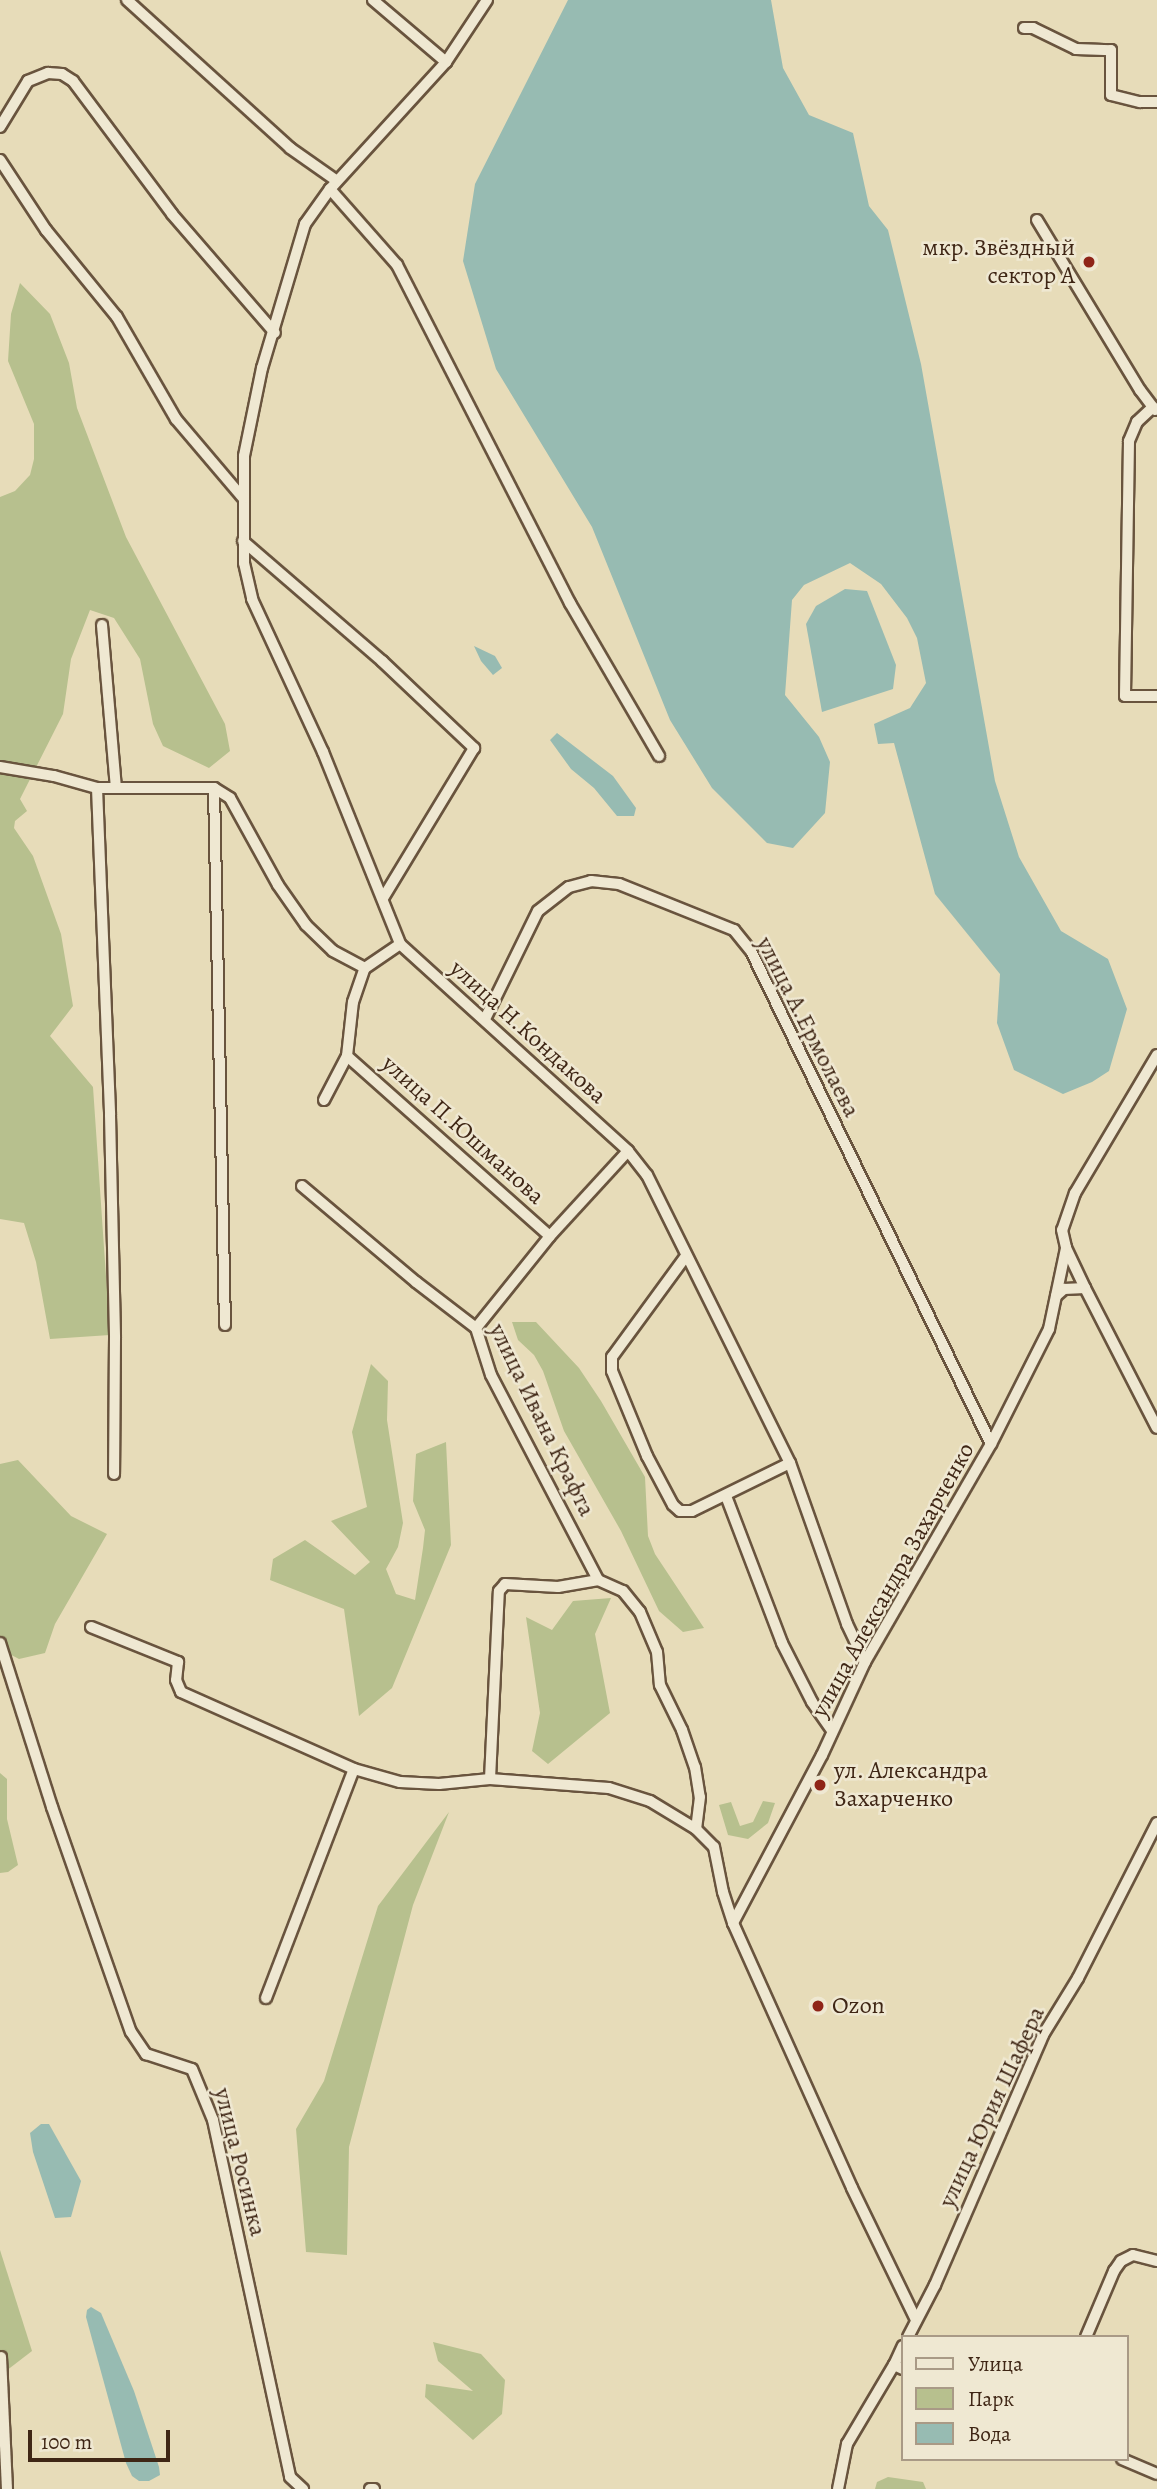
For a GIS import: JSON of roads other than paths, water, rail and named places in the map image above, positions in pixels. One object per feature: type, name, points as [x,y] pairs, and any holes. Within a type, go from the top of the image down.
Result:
[{"type":"street","points":[[127,0],[333,185],[397,265],[570,603],[659,756]]},
{"type":"street","points":[[373,0],[446,62]]},
{"type":"street","points":[[324,1100],[347,1056],[353,1002],[365,968],[400,944],[323,752],[252,599],[244,563],[244,456],[305,224],[333,185],[446,62],[487,0]]},
{"type":"street","points":[[1024,27],[1033,28],[1076,49],[1111,50],[1111,95],[1140,102],[1157,102]]},
{"type":"street","points":[[0,127],[28,81],[48,74],[62,74],[73,81],[172,214],[275,333]]},
{"type":"street","points":[[0,160],[46,230],[117,317],[176,419],[243,498]]},
{"type":"street","points":[[1037,220],[1155,409],[1137,422],[1129,442],[1125,696],[1157,696]]},
{"type":"street","points":[[243,541],[382,662],[474,748],[383,898]]},
{"type":"street","points":[[102,625],[116,787]]},
{"type":"street","points":[[0,767],[54,776],[97,788],[214,788],[230,798],[278,885],[306,925],[334,951],[365,968]]},
{"type":"street","points":[[97,788],[116,1338],[114,1474]]},
{"type":"street","points":[[214,788],[225,1325]]},
{"type":"street","name":"улица А.Ермолаева","points":[[485,1019],[538,911],[569,887],[591,881],[619,884],[733,930],[751,951],[991,1444]]},
{"type":"street","name":"улица Н.Кондакова","points":[[400,944],[628,1151],[647,1175],[790,1463],[847,1624],[865,1662]]},
{"type":"street","name":"улица Александра Захарченко","points":[[733,1923],[865,1662],[991,1444],[1049,1329],[1066,1248],[1062,1230],[1075,1193],[1157,1055]]},
{"type":"street","name":"улица П.Юшманова","points":[[347,1056],[551,1236]]},
{"type":"street","points":[[476,1328],[551,1236],[628,1151]]},
{"type":"street","name":"улица Ивана Крафта","points":[[302,1186],[476,1328],[491,1375],[598,1580]]},
{"type":"street","points":[[1066,1248],[1157,1428]]},
{"type":"street","points":[[686,1256],[612,1357],[612,1371],[647,1456],[673,1505],[680,1511],[692,1511],[790,1463]]},
{"type":"street","points":[[1056,1296],[1074,1287],[1085,1288]]},
{"type":"street","points":[[726,1496],[782,1643],[812,1702],[832,1731]]},
{"type":"street","points":[[490,1779],[499,1591],[505,1584],[558,1587],[598,1580],[623,1591],[640,1612],[657,1652],[660,1685],[668,1707],[682,1730],[695,1768],[700,1797],[696,1829]]},
{"type":"street","points":[[91,1627],[178,1662],[176,1681],[181,1692],[354,1769],[400,1782],[439,1784],[490,1779],[608,1788],[650,1801],[696,1829],[714,1847],[723,1892],[733,1923],[852,2188],[916,2320]]},
{"type":"street","name":"улица Росинка","points":[[0,1643],[52,1807],[131,2032],[146,2054],[192,2069],[213,2120],[290,2477],[303,2489]]},
{"type":"street","points":[[265,1998],[354,1769]]},
{"type":"street","name":"улица Юрия Шафера","points":[[909,2335],[935,2285],[1043,2035],[1078,1978],[1157,1823]]},
{"type":"street","points":[[1087,2335],[1114,2271],[1121,2261],[1133,2255],[1157,2261]]},
{"type":"street","points":[[1,2357],[8,2489]]},
{"type":"street","points":[[838,2489],[847,2444],[899,2367]]},
{"type":"street","points":[[1127,2461],[1157,2474]]},
{"type":"water","points":[[568,0],[771,0],[783,68],[809,115],[853,133],[869,206],[888,230],[921,364],[995,781],[1019,857],[1061,931],[1108,959],[1127,1009],[1109,1071],[1092,1082],[1063,1094],[1014,1070],[997,1023],[1000,974],[935,894],[894,743],[878,744],[874,724],[910,708],[926,683],[917,638],[907,618],[881,584],[850,563],[804,585],[792,600],[785,695],[819,737],[830,762],[825,813],[793,848],[767,843],[712,788],[670,720],[592,527],[496,369],[463,261],[475,184]]},
{"type":"water","points":[[845,589],[867,591],[896,665],[893,689],[822,712],[806,624],[816,606]]},
{"type":"water","points":[[474,646],[495,656],[502,668],[493,675],[481,661]]},
{"type":"water","points":[[557,733],[613,776],[636,808],[634,816],[617,816],[594,788],[571,769],[550,740]]},
{"type":"water","points":[[41,2124],[49,2124],[81,2181],[71,2217],[55,2218],[33,2152],[30,2133]]},
{"type":"water","points":[[91,2307],[101,2313],[134,2391],[159,2467],[160,2475],[149,2481],[139,2481],[132,2476],[126,2463],[86,2317],[87,2310]]},
{"type":"place","name":"мкр. Звёздный сектор А","points":[[1089,262]]},
{"type":"place","name":"ул. Александра Захарченко","points":[[820,1785]]},
{"type":"place","name":"Ozon","points":[[818,2006]]}]
